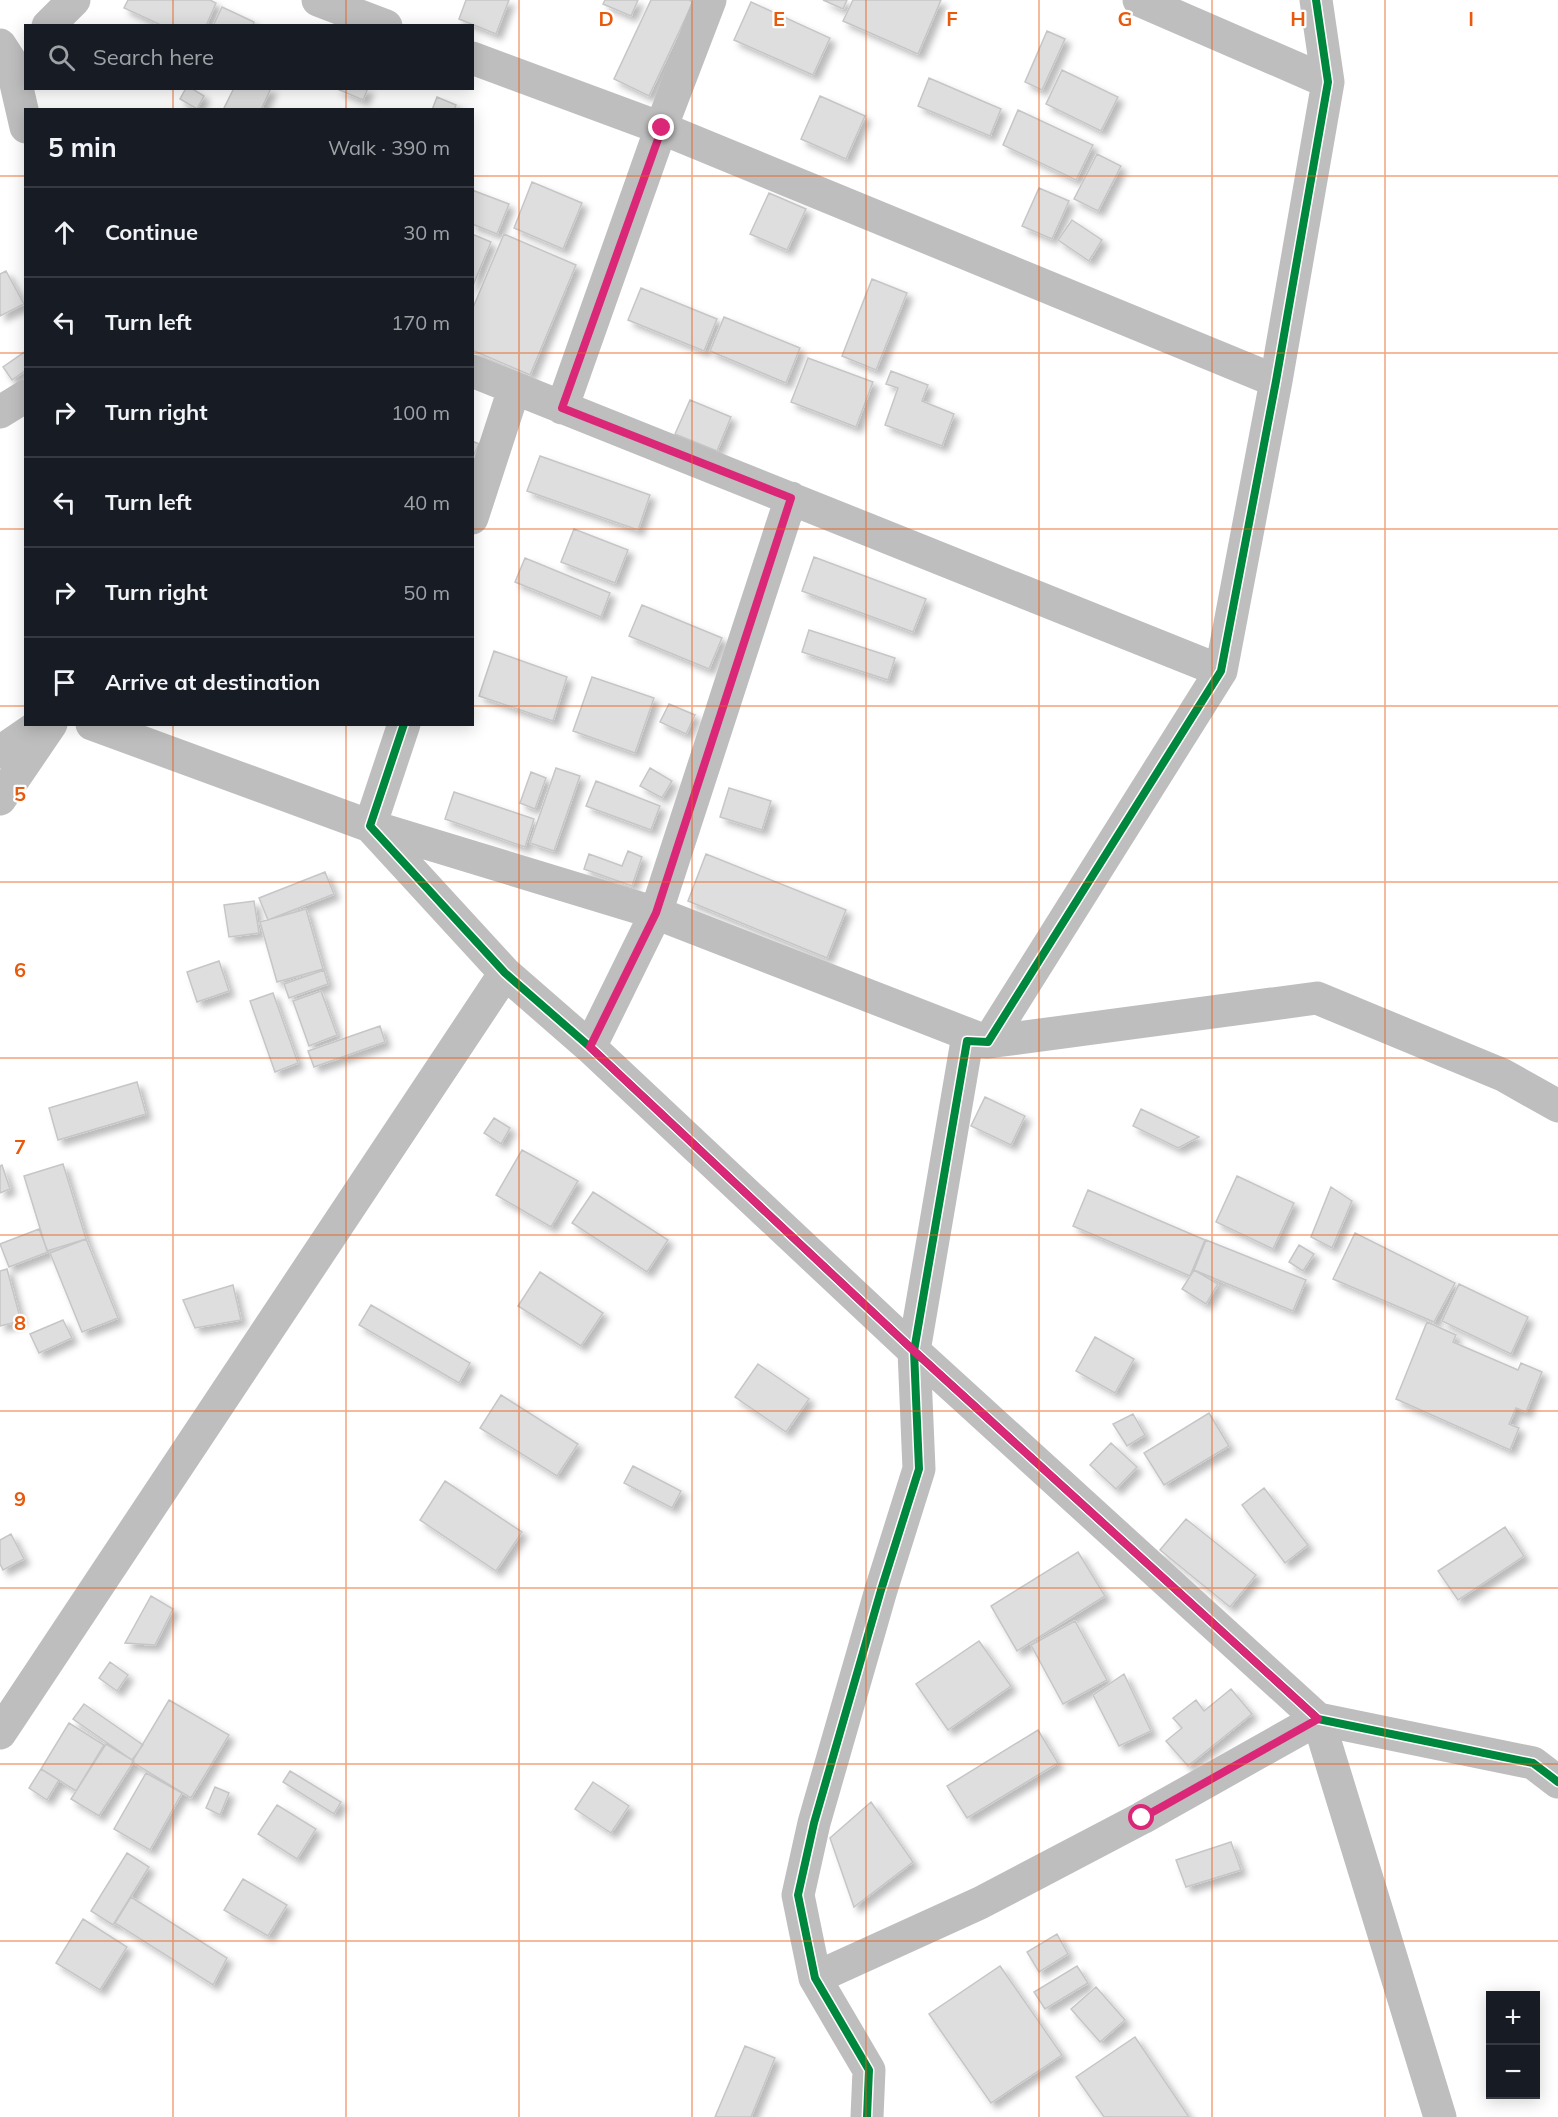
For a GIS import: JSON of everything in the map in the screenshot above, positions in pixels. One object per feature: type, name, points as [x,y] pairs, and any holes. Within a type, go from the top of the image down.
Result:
[{"type":"street","points":[[50,24],[74,0]]},
{"type":"street","points":[[318,0],[381,24]]},
{"type":"street","points":[[562,408],[710,0]]},
{"type":"street","points":[[1139,0],[1328,82]]},
{"type":"street","points":[[988,1042],[1221,671],[1276,381],[1328,82],[1316,0]]},
{"type":"street","points":[[9,56],[24,118]]},
{"type":"street","points":[[474,59],[662,128],[1276,381]]},
{"type":"street","points":[[474,372],[1221,671]]},
{"type":"street","points":[[474,512],[514,389]]},
{"type":"street","points":[[0,412],[24,397]]},
{"type":"street","points":[[590,1047],[656,913],[791,498]]},
{"type":"street","points":[[0,752],[38,726]]},
{"type":"street","points":[[0,799],[50,726]]},
{"type":"street","points":[[97,726],[370,826],[656,913],[988,1042]]},
{"type":"street","points":[[370,826],[403,726]]},
{"type":"street","points":[[370,826],[506,973],[590,1047],[914,1351],[1318,1719],[1440,2117]]},
{"type":"street","points":[[0,1732],[506,973]]},
{"type":"street","points":[[867,2117],[869,2070],[815,1978],[798,1895],[814,1823],[881,1590],[919,1469],[914,1351],[967,1041],[988,1042],[1317,999],[1503,1075],[1558,1106]]},
{"type":"street","points":[[815,1978],[980,1904],[1142,1818],[1318,1719],[1533,1763],[1558,1782]]},
{"type":"building","points":[[128,0],[210,0],[216,3],[207,24],[159,24],[124,8]]},
{"type":"building","points":[[466,0],[509,0],[496,34],[459,19]]},
{"type":"building","points":[[605,0],[638,0],[631,16],[603,4]]},
{"type":"building","points":[[651,0],[689,0],[693,2],[649,96],[614,79]]},
{"type":"building","points":[[823,0],[847,0],[843,9]]},
{"type":"building","points":[[853,0],[941,0],[918,54],[843,21]]},
{"type":"building","points":[[751,2],[830,38],[813,75],[734,40]]},
{"type":"building","points":[[222,7],[254,22],[254,24],[214,24]]},
{"type":"building","points":[[1047,31],[1065,39],[1042,90],[1025,82]]},
{"type":"building","points":[[1062,70],[1118,97],[1101,131],[1046,104]]},
{"type":"building","points":[[929,78],[1001,109],[990,136],[918,106]]},
{"type":"building","points":[[185,90],[194,90],[204,96],[198,108],[180,99]]},
{"type":"building","points":[[233,90],[270,90],[262,108],[224,108]]},
{"type":"building","points":[[340,90],[367,90],[363,100]]},
{"type":"building","points":[[820,96],[865,116],[846,159],[801,139]]},
{"type":"building","points":[[437,97],[456,105],[455,108],[433,108]]},
{"type":"building","points":[[1018,110],[1093,145],[1076,180],[1003,145]]},
{"type":"building","points":[[1097,154],[1121,166],[1098,211],[1074,199]]},
{"type":"building","points":[[532,182],[582,203],[563,249],[514,228]]},
{"type":"building","points":[[1039,188],[1069,201],[1052,239],[1022,226]]},
{"type":"building","points":[[474,191],[509,204],[497,234],[474,225]]},
{"type":"building","points":[[769,193],[806,209],[787,250],[750,234]]},
{"type":"building","points":[[1072,220],[1102,240],[1089,261],[1058,240]]},
{"type":"building","points":[[504,234],[576,265],[530,375],[474,351],[474,305]]},
{"type":"building","points":[[474,235],[491,242],[474,283]]},
{"type":"building","points":[[6,271],[24,304],[0,316],[0,274]]},
{"type":"building","points":[[872,279],[907,293],[876,370],[842,356]]},
{"type":"building","points":[[641,288],[717,319],[704,351],[628,320]]},
{"type":"building","points":[[724,317],[800,348],[786,383],[710,351]]},
{"type":"building","points":[[24,352],[24,371],[12,380],[3,367]]},
{"type":"building","points":[[808,358],[873,382],[856,427],[791,402]]},
{"type":"building","points":[[891,371],[928,385],[922,401],[954,414],[942,446],[885,425],[898,388],[886,384]]},
{"type":"building","points":[[690,400],[731,417],[717,451],[675,434]]},
{"type":"building","points":[[474,442],[479,444],[474,455]]},
{"type":"building","points":[[540,456],[650,495],[638,530],[527,491]]},
{"type":"building","points":[[574,529],[628,550],[615,583],[561,562]]},
{"type":"building","points":[[814,557],[926,599],[913,632],[802,591]]},
{"type":"building","points":[[525,558],[610,593],[601,617],[515,582]]},
{"type":"building","points":[[642,605],[722,638],[709,669],[629,636]]},
{"type":"building","points":[[809,630],[895,658],[888,680],[802,652]]},
{"type":"building","points":[[494,651],[567,677],[553,721],[479,696]]},
{"type":"building","points":[[592,677],[654,698],[635,753],[573,731]]},
{"type":"building","points":[[669,704],[695,715],[686,734],[660,722]]},
{"type":"building","points":[[556,768],[580,776],[554,851],[530,843]]},
{"type":"building","points":[[650,768],[672,781],[662,798],[640,786]]},
{"type":"building","points":[[531,772],[546,778],[535,809],[520,803]]},
{"type":"building","points":[[596,781],[660,806],[651,830],[586,806]]},
{"type":"building","points":[[729,788],[771,801],[762,830],[720,817]]},
{"type":"building","points":[[454,792],[534,819],[525,847],[445,819]]},
{"type":"building","points":[[628,851],[642,857],[632,886],[584,869],[589,854],[622,866]]},
{"type":"building","points":[[706,854],[846,910],[827,958],[688,901]]},
{"type":"building","points":[[325,872],[334,894],[268,920],[259,898]]},
{"type":"building","points":[[254,901],[259,933],[229,937],[224,905]]},
{"type":"building","points":[[306,909],[323,969],[277,982],[260,922]]},
{"type":"building","points":[[219,961],[229,991],[197,1002],[187,972]]},
{"type":"building","points":[[324,970],[328,984],[289,998],[284,984]]},
{"type":"building","points":[[321,991],[337,1035],[309,1046],[293,1001]]},
{"type":"building","points":[[273,993],[298,1063],[275,1072],[250,1001]]},
{"type":"building","points":[[380,1026],[385,1042],[314,1067],[308,1051]]},
{"type":"building","points":[[137,1082],[146,1114],[58,1140],[49,1108]]},
{"type":"building","points":[[985,1097],[1025,1116],[1011,1145],[971,1126]]},
{"type":"building","points":[[1141,1109],[1199,1137],[1178,1148],[1133,1126]]},
{"type":"building","points":[[494,1118],[510,1128],[501,1144],[484,1133]]},
{"type":"building","points":[[522,1150],[578,1181],[551,1227],[496,1195]]},
{"type":"building","points":[[63,1164],[86,1239],[47,1251],[24,1176]]},
{"type":"building","points":[[2,1165],[10,1189],[0,1193],[0,1166]]},
{"type":"building","points":[[1237,1176],[1294,1203],[1273,1249],[1216,1222]]},
{"type":"building","points":[[1331,1187],[1352,1201],[1332,1248],[1311,1237]]},
{"type":"building","points":[[1088,1190],[1205,1240],[1190,1276],[1073,1226]]},
{"type":"building","points":[[593,1192],[668,1240],[647,1272],[572,1223]]},
{"type":"building","points":[[39,1229],[48,1252],[9,1267],[0,1244]]},
{"type":"building","points":[[1355,1233],[1455,1283],[1434,1322],[1333,1279]]},
{"type":"building","points":[[86,1239],[118,1318],[82,1332],[50,1253]]},
{"type":"building","points":[[1206,1240],[1306,1280],[1293,1311],[1194,1270]]},
{"type":"building","points":[[1299,1245],[1314,1254],[1303,1271],[1289,1262]]},
{"type":"building","points":[[7,1269],[21,1321],[0,1326],[0,1271]]},
{"type":"building","points":[[1194,1270],[1218,1284],[1206,1304],[1182,1289]]},
{"type":"building","points":[[540,1272],[603,1313],[581,1346],[518,1306]]},
{"type":"building","points":[[1459,1284],[1528,1317],[1511,1354],[1442,1321]]},
{"type":"building","points":[[233,1285],[241,1320],[195,1328],[183,1300]]},
{"type":"building","points":[[371,1305],[470,1363],[459,1383],[359,1325]]},
{"type":"building","points":[[63,1320],[72,1338],[39,1353],[30,1334]]},
{"type":"building","points":[[1427,1322],[1456,1335],[1453,1342],[1518,1370],[1521,1363],[1542,1372],[1526,1412],[1516,1408],[1509,1424],[1519,1428],[1510,1450],[1396,1399]]},
{"type":"building","points":[[1095,1337],[1134,1359],[1115,1393],[1076,1371]]},
{"type":"building","points":[[758,1364],[809,1399],[786,1432],[735,1397]]},
{"type":"building","points":[[501,1395],[578,1444],[557,1476],[480,1428]]},
{"type":"building","points":[[1209,1413],[1229,1446],[1164,1485],[1144,1453]]},
{"type":"building","points":[[1133,1414],[1145,1435],[1127,1446],[1113,1424]]},
{"type":"building","points":[[1111,1443],[1137,1467],[1116,1489],[1090,1465]]},
{"type":"building","points":[[633,1466],[681,1491],[672,1508],[624,1483]]},
{"type":"building","points":[[445,1481],[522,1532],[496,1571],[420,1520]]},
{"type":"building","points":[[1264,1488],[1308,1545],[1285,1563],[1242,1505]]},
{"type":"building","points":[[1186,1519],[1256,1575],[1230,1607],[1160,1550]]},
{"type":"building","points":[[1505,1527],[1524,1556],[1458,1600],[1438,1571]]},
{"type":"building","points":[[11,1534],[24,1559],[3,1570],[0,1564],[0,1540]]},
{"type":"building","points":[[1078,1552],[1105,1596],[1017,1651],[991,1606]]},
{"type":"building","points":[[151,1596],[173,1609],[155,1645],[125,1643]]},
{"type":"building","points":[[1075,1621],[1107,1680],[1063,1704],[1031,1645]]},
{"type":"building","points":[[979,1641],[1011,1686],[948,1730],[916,1684]]},
{"type":"building","points":[[110,1662],[128,1675],[117,1691],[99,1678]]},
{"type":"building","points":[[1124,1674],[1151,1731],[1119,1746],[1093,1695]]},
{"type":"building","points":[[1231,1689],[1252,1714],[1188,1766],[1166,1741],[1182,1728],[1173,1718],[1196,1700],[1204,1711]]},
{"type":"building","points":[[169,1700],[229,1735],[191,1798],[132,1762]]},
{"type":"building","points":[[84,1704],[143,1745],[132,1760],[73,1719]]},
{"type":"building","points":[[69,1723],[104,1745],[76,1791],[41,1769]]},
{"type":"building","points":[[1038,1730],[1058,1763],[967,1818],[947,1786]]},
{"type":"building","points":[[106,1744],[134,1761],[99,1816],[71,1799]]},
{"type":"building","points":[[41,1769],[59,1780],[47,1800],[29,1788]]},
{"type":"building","points":[[290,1771],[341,1802],[334,1814],[283,1782]]},
{"type":"building","points":[[146,1773],[182,1793],[150,1850],[114,1829]]},
{"type":"building","points":[[593,1782],[629,1806],[611,1833],[575,1809]]},
{"type":"building","points":[[215,1787],[229,1793],[220,1815],[206,1808]]},
{"type":"building","points":[[871,1802],[913,1862],[854,1907],[830,1838]]},
{"type":"building","points":[[277,1805],[316,1829],[297,1859],[258,1834]]},
{"type":"building","points":[[1231,1842],[1241,1870],[1186,1887],[1176,1860]]},
{"type":"building","points":[[127,1853],[149,1867],[113,1925],[91,1911]]},
{"type":"building","points":[[243,1879],[287,1905],[268,1936],[224,1910]]},
{"type":"building","points":[[131,1897],[227,1958],[213,1985],[115,1923]]},
{"type":"building","points":[[83,1919],[127,1947],[100,1990],[56,1963]]},
{"type":"building","points":[[1057,1934],[1068,1954],[1039,1972],[1027,1952]]},
{"type":"building","points":[[1000,1966],[1062,2055],[991,2103],[929,2014]]},
{"type":"building","points":[[1077,1966],[1088,1983],[1045,2009],[1034,1992]]},
{"type":"building","points":[[1096,1987],[1125,2020],[1100,2042],[1071,2009]]},
{"type":"building","points":[[1135,2037],[1189,2117],[1104,2117],[1076,2077]]},
{"type":"building","points":[[745,2046],[775,2058],[751,2117],[715,2117]]},
{"type":"cycle path","points":[[867,2117],[869,2070],[815,1978],[798,1895],[814,1823],[881,1590],[919,1469],[914,1351],[967,1041],[988,1042],[1221,671],[1276,381],[1328,82],[1316,0]]},
{"type":"cycle path","points":[[403,726],[370,826],[505,973],[590,1047],[914,1351],[1318,1719],[1533,1763],[1558,1782]]},
{"type":"route","points":[[662,128],[562,408],[791,498],[656,913],[590,1047],[914,1351],[1318,1719],[1142,1818]]}]
